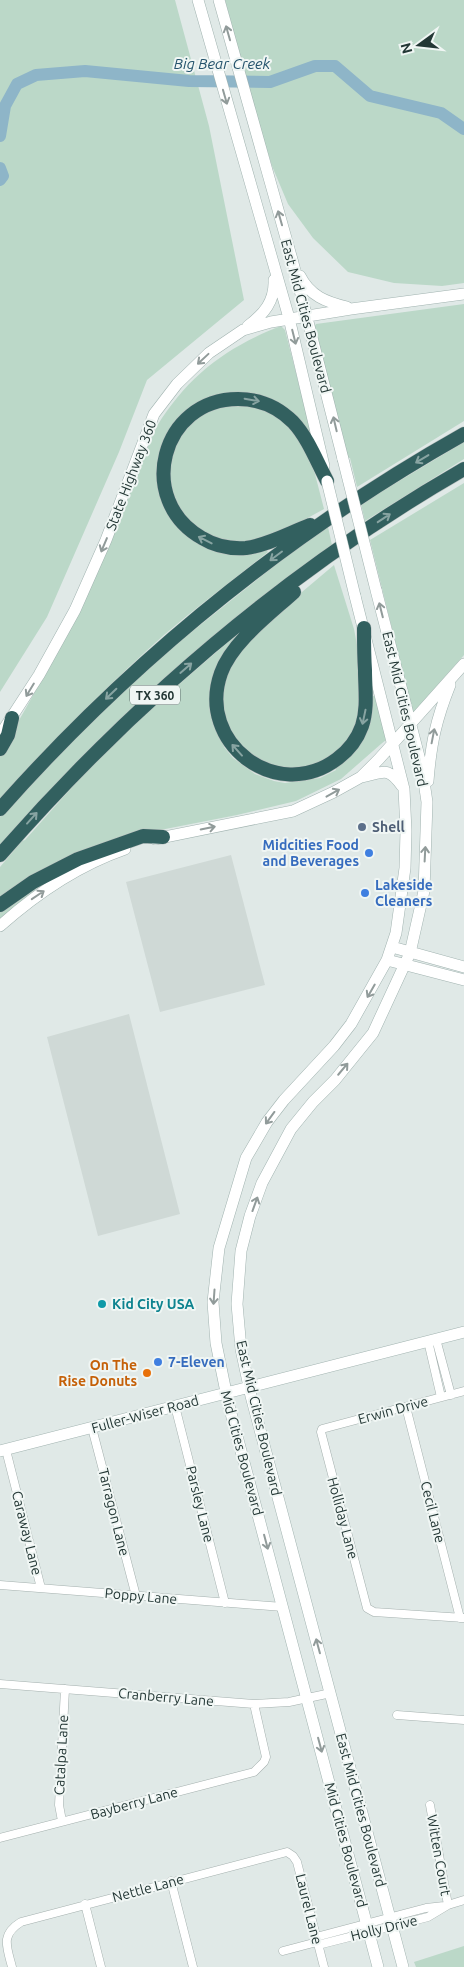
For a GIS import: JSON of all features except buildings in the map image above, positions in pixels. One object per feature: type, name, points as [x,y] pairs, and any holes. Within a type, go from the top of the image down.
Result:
[{"type":"highway","points":[[327,481],[302,434],[293,422],[271,406],[244,399],[228,399],[212,403],[196,411],[183,422],[172,436],[166,451],[163,469],[164,487],[169,505],[180,521],[194,534],[209,543],[245,548],[262,544],[329,517]]},
{"type":"highway","name":"TX 360","points":[[0,809],[87,718],[162,647],[273,558],[329,517],[464,434]]},
{"type":"highway","name":"TX 360","points":[[0,855],[63,785],[139,709],[207,649],[329,555],[412,500],[464,469]]},
{"type":"highway","points":[[329,555],[294,592],[244,639],[221,672],[216,705],[219,720],[234,748],[260,768],[277,773],[296,775],[322,768],[344,754],[362,727],[366,711],[364,628]]},
{"type":"highway","points":[[0,748],[8,735],[12,718]]},
{"type":"highway","points":[[0,905],[34,882],[78,858],[143,836],[163,837]]},
{"type":"main road","name":"East Mid Cities Boulevard","points":[[198,0],[289,318],[355,596],[404,789],[406,831],[398,917]]},
{"type":"main road","name":"East Mid Cities Boulevard","points":[[219,0],[307,316],[422,768],[427,802],[424,891],[410,953],[373,1033],[291,1129],[262,1183],[250,1216],[241,1250],[237,1304],[241,1349],[249,1387],[403,1967]]},
{"type":"main road","points":[[243,330],[261,316],[274,293],[274,281],[267,239]]},
{"type":"main road","points":[[293,263],[304,284],[311,292],[328,302],[351,309]]},
{"type":"main road","name":"State Highway 360","points":[[0,735],[58,643],[79,601],[106,540],[154,414],[177,384],[202,360],[243,330],[289,318],[464,294]]},
{"type":"main road","points":[[361,777],[464,664]]},
{"type":"main road","points":[[427,802],[436,720],[454,676]]},
{"type":"main road","points":[[0,926],[33,898],[75,872],[121,850],[163,837],[292,811],[334,792],[361,777],[387,771],[393,774],[404,789]]},
{"type":"main road","name":"Mid Cities Boulevard","points":[[378,1967],[226,1393],[216,1343],[213,1302],[219,1248],[246,1158],[267,1122],[284,1100],[334,1046],[351,1024],[387,960],[392,947],[398,917]]},
{"type":"main road","points":[[392,947],[464,967]]},
{"type":"main road","points":[[387,960],[464,980]]},
{"type":"main road","name":"Fuller-Wiser Road","points":[[3,1451],[464,1332]]},
{"type":"street","points":[[432,1340],[451,1395]]},
{"type":"street","points":[[432,1340],[441,1397]]},
{"type":"street","name":"Erwin Drive","points":[[322,1429],[464,1391]]},
{"type":"street","name":"Parsley Lane","points":[[175,1406],[225,1603]]},
{"type":"street","name":"Cecil Lane","points":[[406,1406],[462,1618]]},
{"type":"street","name":"Tarragon Lane","points":[[92,1428],[136,1596]]},
{"type":"street","name":"Holliday Lane","points":[[322,1429],[321,1432],[367,1608],[374,1612],[462,1618]]},
{"type":"street","name":"Caraway Lane","points":[[3,1451],[41,1588]]},
{"type":"street","name":"Poppy Lane","points":[[0,1585],[283,1607]]},
{"type":"street","name":"Cranberry Lane","points":[[0,1684],[254,1704],[289,1702],[331,1694]]},
{"type":"street","name":"Catalpa Lane","points":[[62,1822],[59,1805],[65,1689]]},
{"type":"street","name":"Bayberry Lane","points":[[0,1838],[254,1772],[264,1762],[266,1751],[254,1704]]},
{"type":"street","points":[[397,1715],[464,1720]]},
{"type":"street","name":"Witten Court","points":[[430,1806],[448,1905]]},
{"type":"street","name":"Nettle Lane","points":[[12,1967],[6,1940],[9,1931],[21,1922],[171,1881],[287,1852],[290,1853]]},
{"type":"street","name":"Laurel Lane","points":[[290,1853],[297,1862],[324,1967]]},
{"type":"street","points":[[171,1881],[193,1967]]},
{"type":"street","name":"Holly Drive","points":[[284,1951],[391,1922],[426,1908],[448,1905],[464,1900]]},
{"type":"street","points":[[85,1904],[101,1967]]},
{"type":"shaded area","points":[[231,855],[265,985],[160,1012],[126,882]]},
{"type":"shaded area","points":[[129,1014],[180,1214],[98,1236],[47,1037]]},
{"type":"green space","points":[[0,0],[175,0],[209,126],[244,300],[147,380],[119,452],[47,617],[0,692]]},
{"type":"green space","points":[[225,0],[464,0],[464,283],[442,286],[394,283],[348,272],[313,238],[288,204],[272,166]]},
{"type":"green space","points":[[464,304],[464,421],[357,487],[350,458],[347,458],[315,332],[317,331],[314,327],[316,324]]},
{"type":"green space","points":[[281,326],[285,330],[311,432],[306,434],[282,409],[211,400],[161,460],[186,533],[265,548],[268,552],[177,624],[142,655],[100,694],[0,799],[0,754],[40,683],[157,426],[182,392],[210,365],[243,343]]},
{"type":"green space","points":[[239,403],[270,411],[294,431],[308,456],[315,474],[324,509],[284,531],[237,544],[206,536],[181,515],[168,483],[173,447],[183,429],[204,412]]},
{"type":"green space","points":[[464,442],[464,459],[365,521],[361,504]]},
{"type":"green space","points":[[464,483],[464,655],[413,713],[370,540]]},
{"type":"green space","points":[[328,527],[332,545],[254,603],[156,687],[0,848],[0,817],[77,734],[155,661],[288,555]]},
{"type":"green space","points":[[334,565],[354,629],[358,650],[361,712],[349,741],[322,764],[290,771],[259,763],[234,741],[222,709],[226,673],[237,656],[270,619]]},
{"type":"green space","points":[[256,618],[220,666],[224,747],[233,758],[255,774],[274,781],[285,783],[320,778],[336,770],[335,767],[370,697],[377,695],[386,740],[341,779],[296,801],[150,832],[0,900],[0,867],[22,841],[25,840],[82,776],[149,710]]},
{"type":"green space","points":[[67,868],[0,921],[0,909]]},
{"type":"green space","points":[[464,1946],[464,1967],[416,1967],[414,1962]]},
{"type":"waterway","name":"Big Bear Creek","points":[[0,136],[5,106],[17,84],[36,75],[85,71],[189,81],[270,82],[315,66],[335,66],[370,96],[441,113],[464,129]]},
{"type":"waterway","name":"Big Bear Creek","points":[[0,168],[3,176],[0,180]]},
{"type":"place","name":"Shell","points":[[362,827]]},
{"type":"place","name":"Midcities Food and Beverages","points":[[369,853]]},
{"type":"place","name":"Lakeside Cleaners","points":[[365,893]]},
{"type":"place","name":"Kid City USA","points":[[102,1304]]},
{"type":"place","name":"7-Eleven","points":[[158,1362]]},
{"type":"place","name":"On The Rise Donuts","points":[[147,1373]]}]
